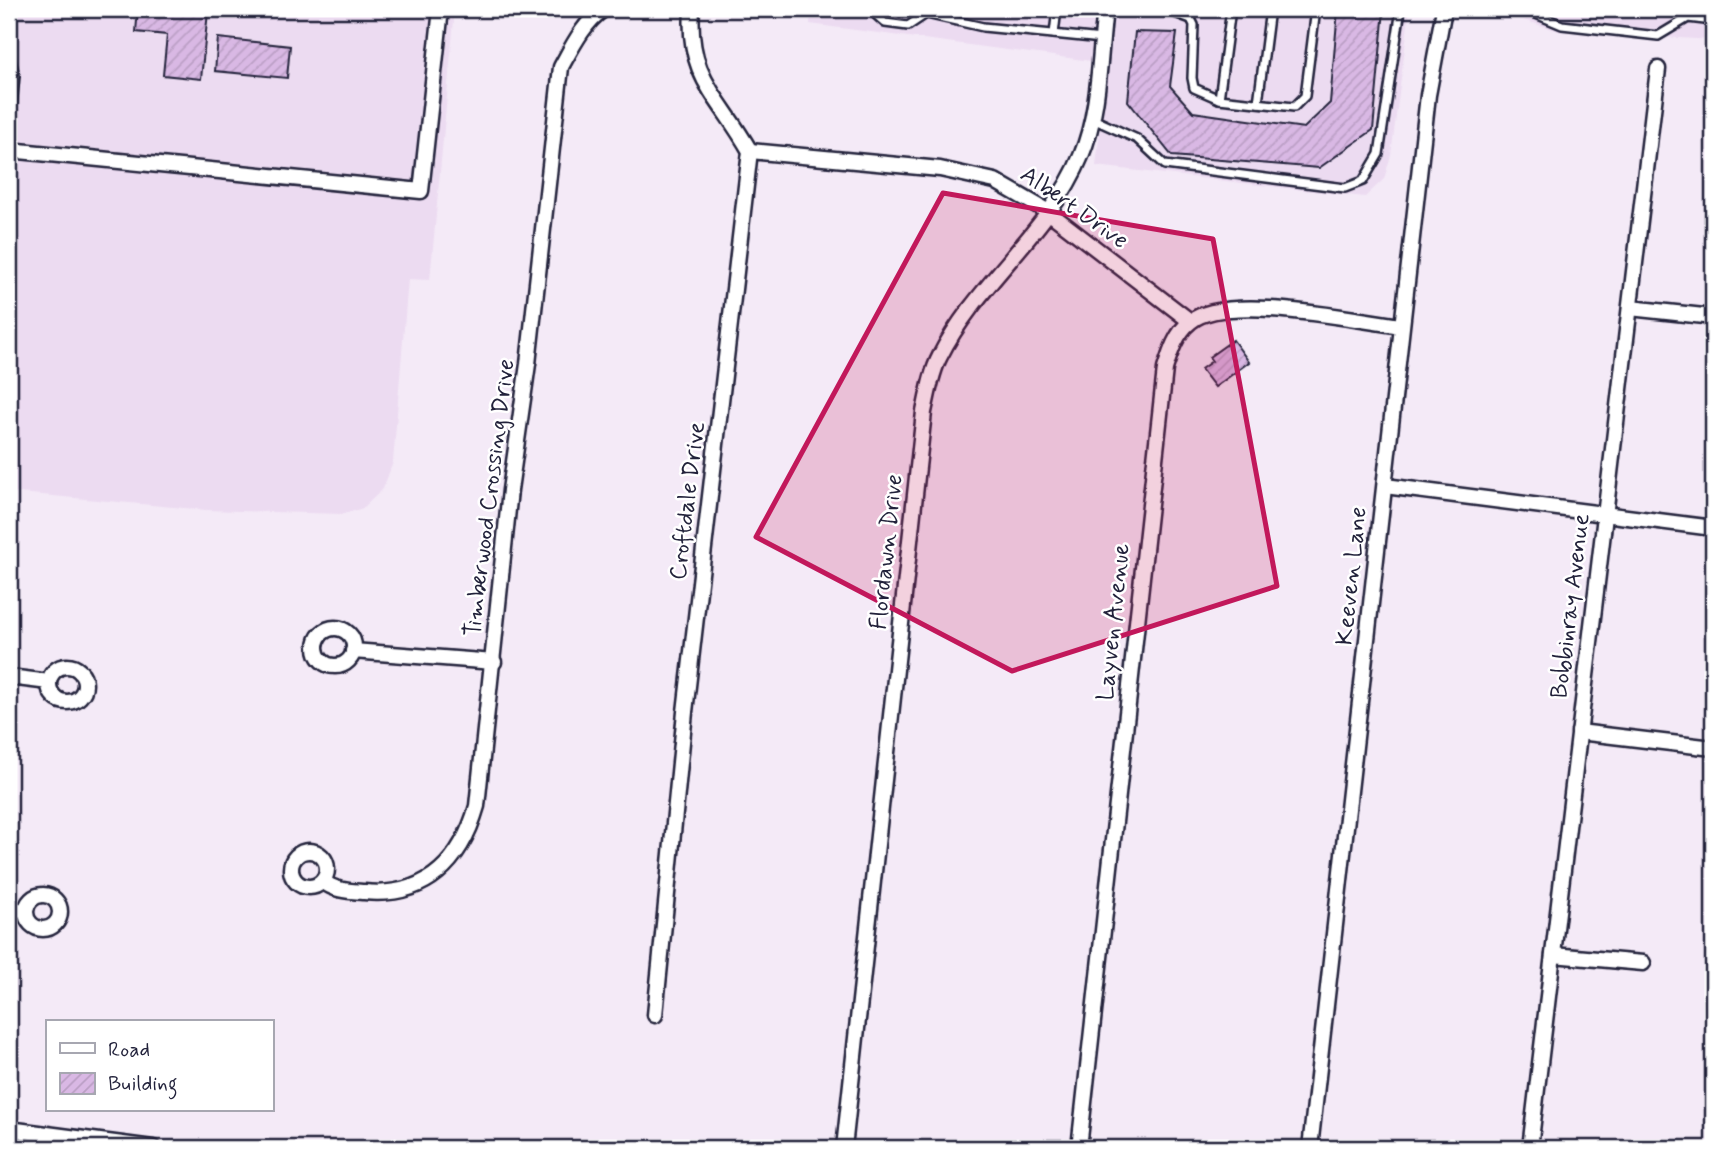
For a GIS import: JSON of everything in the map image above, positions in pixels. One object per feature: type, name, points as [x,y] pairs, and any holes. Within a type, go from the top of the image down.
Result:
[{"type":"street","points":[[9,150],[421,191],[441,9]]},
{"type":"street","name":"Timberwood Crossing Drive","points":[[323,881],[330,887],[383,894],[407,889],[432,876],[455,858],[469,835],[477,806],[510,489],[528,364],[561,67],[578,38],[596,14],[604,9]]},
{"type":"street","points":[[692,9],[692,50],[698,72],[750,151]]},
{"type":"street","name":"Flordawn Drive","points":[[844,1148],[924,412],[930,382],[939,357],[960,323],[1047,211],[1081,157],[1092,119],[1105,9]]},
{"type":"street","name":"Keeven Lane","points":[[1310,1148],[1428,94],[1444,9]]},
{"type":"street","name":"Bobbinray Avenue","points":[[1530,1148],[1658,69]]},
{"type":"street","name":"Albert Drive","points":[[750,151],[971,173],[995,181],[1047,211],[1190,321]]},
{"type":"street","name":"Croftdale Drive","points":[[655,1015],[687,699],[750,151]]},
{"type":"street","points":[[1190,321],[1212,310],[1246,308],[1401,326]]},
{"type":"street","points":[[1630,308],[1713,317]]},
{"type":"street","name":"Layven Avenue","points":[[1079,1148],[1165,369],[1178,336],[1190,321]]},
{"type":"street","points":[[1385,486],[1713,528]]},
{"type":"street","points":[[354,650],[494,662]]},
{"type":"street","points":[[9,677],[49,682]]},
{"type":"street","points":[[1579,732],[1713,748]]},
{"type":"street","points":[[9,909],[25,911]]},
{"type":"street","points":[[1553,955],[1643,963]]},
{"type":"street","points":[[9,1129],[153,1148]]},
{"type":"lane","points":[[875,9],[875,14],[885,23],[908,26],[925,12],[983,27],[1102,39]]},
{"type":"lane","points":[[1054,34],[1057,9]]},
{"type":"lane","points":[[1164,9],[1191,19]]},
{"type":"lane","points":[[1195,9],[1191,19],[1194,26],[1194,88],[1219,99],[1294,107],[1305,96],[1315,9]]},
{"type":"lane","points":[[1219,99],[1231,9]]},
{"type":"lane","points":[[1258,103],[1270,9]]},
{"type":"lane","points":[[1092,119],[1137,139],[1165,165],[1345,188],[1363,181],[1378,154],[1401,9]]},
{"type":"lane","points":[[1524,9],[1562,25],[1658,36],[1688,18],[1713,21]]},
{"type":"lane","points":[[1551,21],[1552,9]]},
{"type":"lane","points":[[1700,19],[1701,9]]},
{"type":"lane","points":[[9,52],[15,76],[9,137]]},
{"type":"highlighted area","points":[[943,193],[1213,239],[1277,586],[1012,671],[756,537]]},
{"type":"shaded area","points":[[9,9],[455,9],[430,280],[408,279],[393,462],[383,489],[363,508],[343,514],[206,510],[9,492]]},
{"type":"shaded area","points":[[811,9],[1096,9],[1091,61],[810,24]]},
{"type":"shaded area","points":[[1113,9],[1410,9],[1391,155],[1384,179],[1365,197],[1096,166]]},
{"type":"shaded area","points":[[1487,9],[1713,9],[1713,40],[1559,31]]},
{"type":"building","points":[[138,9],[208,12],[201,79],[163,75],[167,35],[136,32]]},
{"type":"building","points":[[1338,9],[1384,9],[1373,130],[1319,168],[1172,156],[1128,101],[1135,32],[1177,33],[1170,86],[1193,112],[1304,128],[1330,103]]},
{"type":"building","points":[[218,38],[290,46],[287,78],[215,71]]},
{"type":"building","points":[[1233,340],[1249,362],[1215,387],[1201,369],[1212,361],[1209,357]]}]
